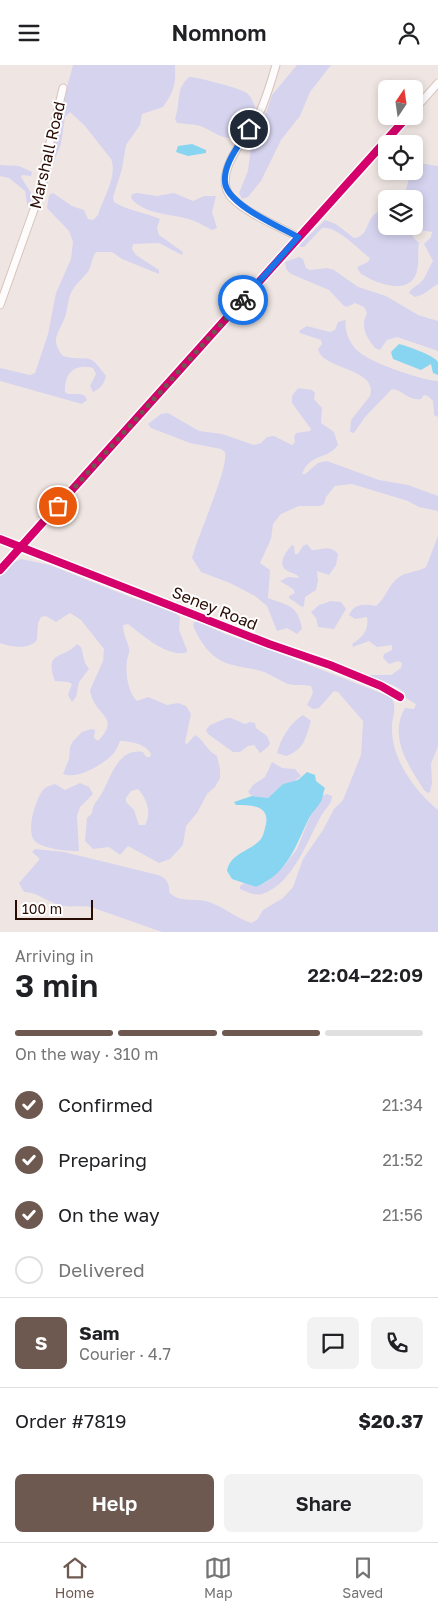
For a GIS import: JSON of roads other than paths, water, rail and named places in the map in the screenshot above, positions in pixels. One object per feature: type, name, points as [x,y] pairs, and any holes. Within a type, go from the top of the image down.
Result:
[{"type":"street","points":[[276,65],[257,117],[228,166],[224,183],[231,197],[298,237]]},
{"type":"street","points":[[423,100],[438,83]]},
{"type":"street","name":"Marshall Road","points":[[0,305],[41,189],[45,163],[63,88]]},
{"type":"street","points":[[0,570],[400,125]]},
{"type":"street","points":[[0,539],[20,547]]},
{"type":"street","name":"Seney Road","points":[[20,547],[269,644],[348,672],[400,697]]},
{"type":"water","points":[[192,144],[206,150],[206,153],[188,156],[176,152],[178,146]]},
{"type":"water","points":[[399,344],[436,359],[438,362],[438,375],[433,373],[431,364],[421,370],[393,359],[391,352]]},
{"type":"water","points":[[307,772],[315,775],[316,781],[325,788],[321,801],[309,818],[295,849],[283,867],[267,881],[256,887],[232,879],[227,871],[229,865],[236,856],[252,847],[261,839],[266,820],[266,815],[259,808],[248,805],[236,805],[234,802],[252,796],[268,798],[283,784],[298,780]]}]
